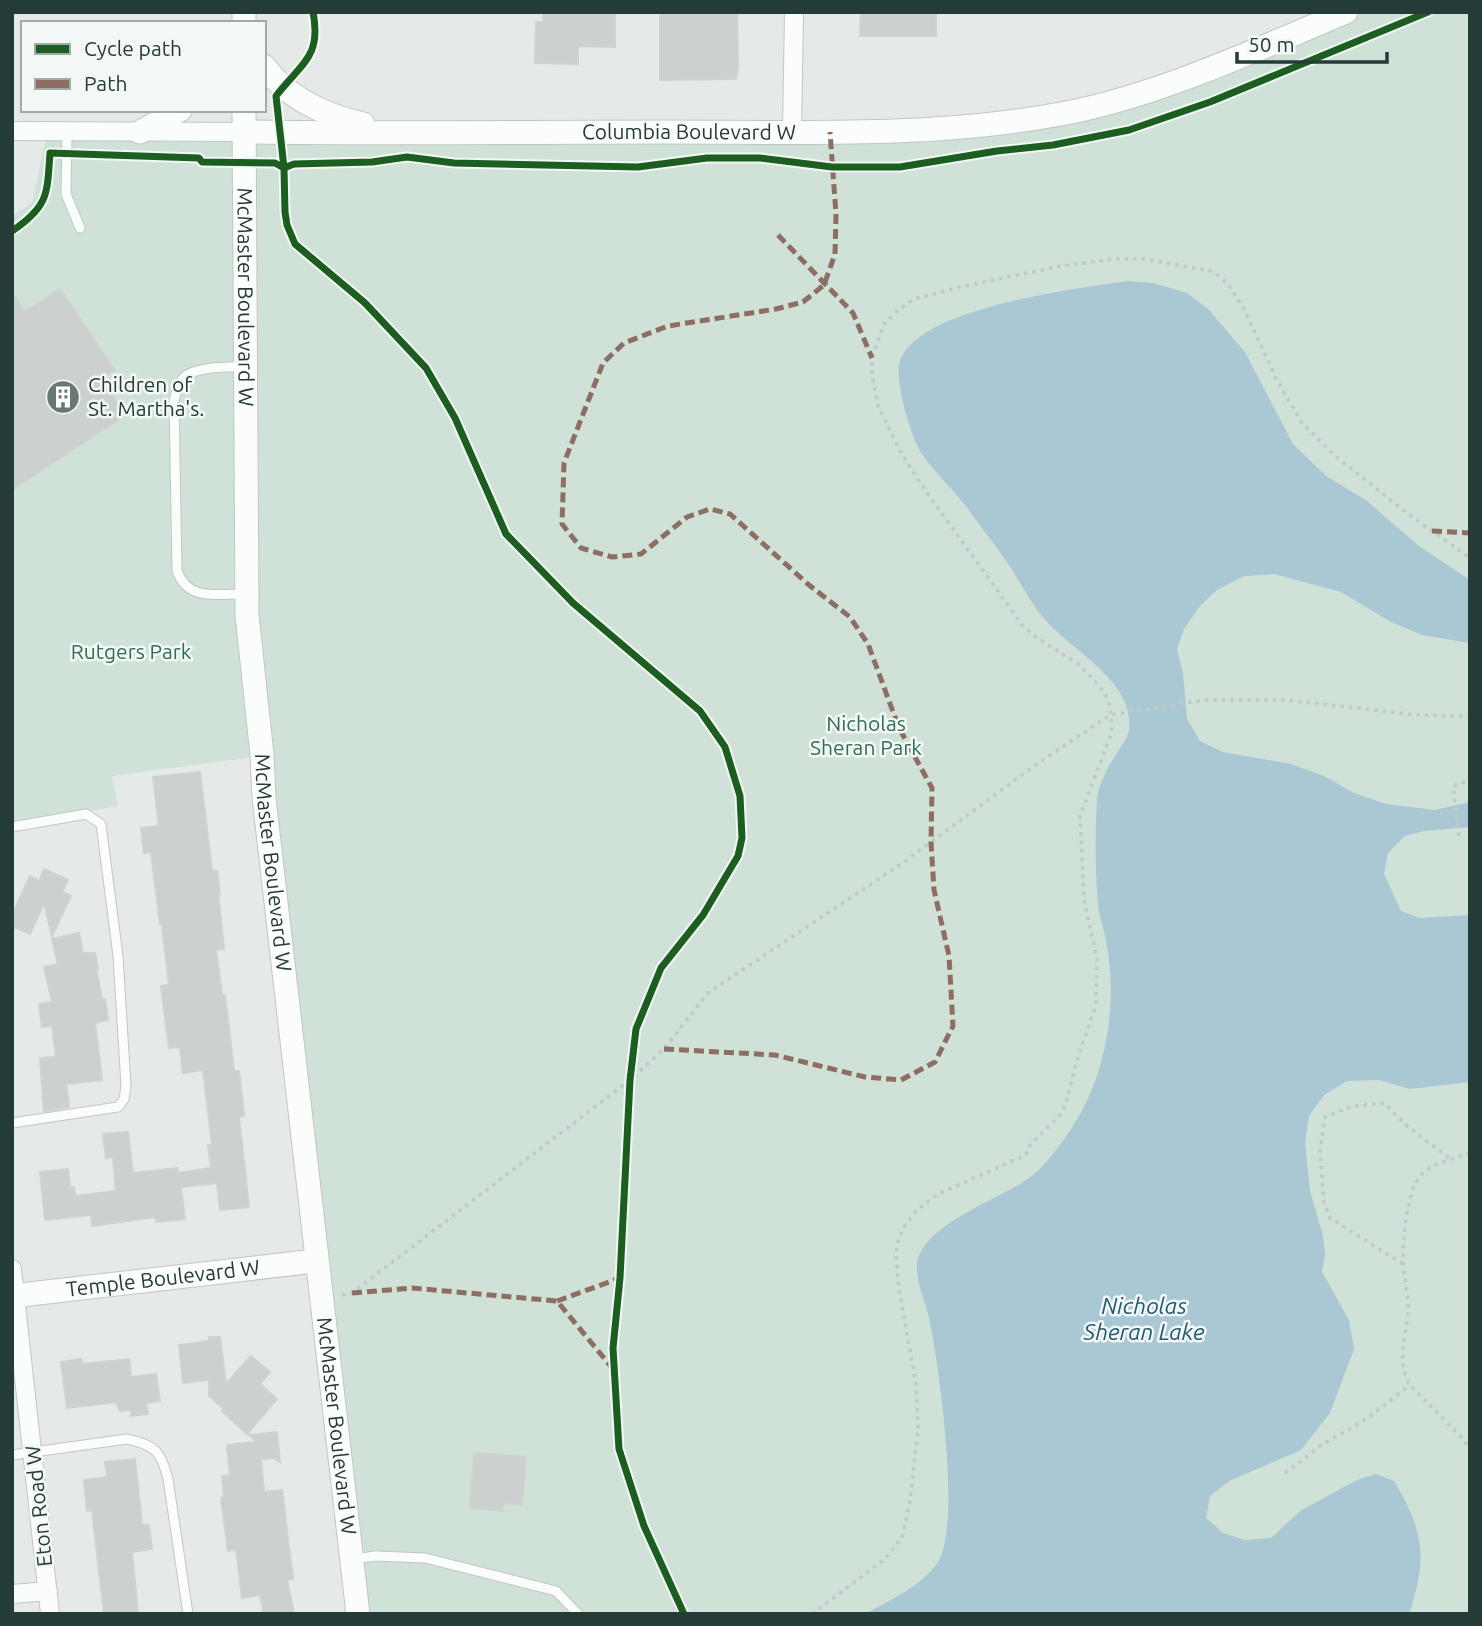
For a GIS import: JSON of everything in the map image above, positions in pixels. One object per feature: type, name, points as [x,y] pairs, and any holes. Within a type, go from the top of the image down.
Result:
[{"type":"street","points":[[792,132],[794,12]]},
{"type":"street","name":"Columbia Boulevard W","points":[[12,131],[140,132],[244,121],[397,131],[932,130],[1068,113],[1135,95],[1346,12]]},
{"type":"street","points":[[266,69],[299,101],[344,120],[397,131]]},
{"type":"street","points":[[140,132],[176,112]]},
{"type":"street","name":"McMaster Boulevard W","points":[[244,121],[247,594],[264,798],[358,1614]]},
{"type":"street","name":"Temple Boulevard W","points":[[14,1296],[316,1261]]},
{"type":"street","name":"Eton Road W","points":[[12,1269],[50,1614]]},
{"type":"street","name":"Eton Road W","points":[[12,1594],[48,1591]]},
{"type":"lane","points":[[67,132],[66,194],[80,228]]},
{"type":"lane","points":[[245,366],[201,371],[186,376],[179,384],[174,400],[177,571],[182,584],[192,591],[247,594]]},
{"type":"lane","points":[[12,827],[86,814],[101,824],[118,956],[126,1086],[124,1099],[118,1107],[12,1123]]},
{"type":"lane","points":[[12,1455],[127,1439],[145,1443],[156,1450],[164,1460],[168,1479],[188,1614]]},
{"type":"lane","points":[[351,1559],[376,1556],[425,1558],[556,1591],[578,1614]]},
{"type":"path","points":[[812,1614],[885,1559],[896,1548],[904,1528],[910,1501],[918,1428],[916,1384],[896,1256],[897,1244],[904,1227],[917,1210],[938,1194],[1026,1155],[1030,1145],[1060,1115],[1066,1103],[1096,1005],[1097,958],[1084,900],[1080,816],[1111,734],[1110,715],[1104,692],[1078,664],[1036,638],[1023,626],[912,471],[887,425],[875,393],[872,358],[884,324],[914,299],[1048,268],[1113,258],[1144,258],[1211,271],[1227,283],[1242,307],[1278,382],[1302,424],[1334,455],[1407,513],[1470,558]]},
{"type":"path","points":[[342,1295],[352,1293],[630,1080],[664,1049],[708,993],[904,862],[1034,766],[1110,715],[1204,700],[1286,700],[1417,715],[1470,716]]},
{"type":"path","points":[[1459,836],[1453,786],[1470,780]]},
{"type":"path","points":[[629,1094],[632,1068]]},
{"type":"path","points":[[1404,1264],[1330,1218],[1324,1202],[1320,1151],[1325,1117],[1353,1106],[1384,1103],[1408,1127],[1452,1160]]},
{"type":"path","points":[[1470,1153],[1432,1166],[1420,1176],[1408,1212],[1404,1241],[1408,1309],[1403,1366],[1404,1375],[1410,1385],[1464,1440],[1470,1450]]},
{"type":"path","points":[[1285,1473],[1323,1444],[1368,1418],[1410,1385]]},
{"type":"green space","name":"Nicholas Sheran Park","points":[[1346,12],[1470,12],[1470,1614],[358,1614],[261,756],[112,776],[118,806],[12,825],[12,216],[32,203],[47,133],[932,130],[1135,95]]},
{"type":"water","name":"Nicholas Sheran Lake","points":[[1129,281],[1153,283],[1187,293],[1209,310],[1245,352],[1293,444],[1326,476],[1367,501],[1419,546],[1470,580],[1470,643],[1422,635],[1391,622],[1341,592],[1274,574],[1244,576],[1217,590],[1200,606],[1184,629],[1177,649],[1183,673],[1187,718],[1200,741],[1223,752],[1291,764],[1324,776],[1354,793],[1386,804],[1435,810],[1470,802],[1470,827],[1424,831],[1405,836],[1388,853],[1384,874],[1401,911],[1419,918],[1470,915],[1470,1082],[1410,1089],[1379,1080],[1347,1081],[1324,1095],[1309,1116],[1305,1143],[1310,1191],[1323,1236],[1325,1254],[1322,1272],[1349,1320],[1354,1349],[1330,1413],[1301,1450],[1231,1480],[1210,1496],[1206,1518],[1223,1533],[1245,1540],[1271,1538],[1300,1511],[1357,1480],[1376,1474],[1394,1481],[1412,1515],[1420,1545],[1419,1577],[1409,1614],[865,1614],[921,1580],[936,1565],[944,1546],[948,1518],[946,1446],[933,1341],[917,1274],[921,1253],[931,1239],[946,1226],[1020,1184],[1042,1166],[1080,1114],[1099,1069],[1111,995],[1107,946],[1097,891],[1097,800],[1104,775],[1129,730],[1128,713],[1114,684],[1044,619],[965,505],[921,452],[903,403],[899,380],[900,361],[913,343],[936,327],[966,314],[1039,295]]},
{"type":"building","points":[[543,12],[615,12],[615,47],[578,46],[578,64],[535,63],[536,22],[543,22]]},
{"type":"building","points":[[660,12],[737,12],[736,79],[660,80]]},
{"type":"building","points":[[861,12],[936,12],[936,36],[860,36]]},
{"type":"building","name":"Children of St. Martha's.","points":[[60,289],[114,370],[102,378],[125,415],[12,490],[12,293],[25,312]]},
{"type":"building","points":[[200,772],[212,871],[217,871],[220,894],[224,949],[216,950],[222,995],[225,995],[234,1071],[239,1071],[244,1116],[239,1117],[249,1207],[220,1210],[217,1183],[181,1187],[185,1219],[156,1222],[156,1217],[92,1226],[91,1215],[45,1220],[40,1172],[68,1169],[70,1188],[74,1187],[75,1196],[116,1191],[113,1157],[106,1158],[103,1134],[128,1132],[133,1173],[177,1168],[178,1173],[211,1168],[208,1145],[212,1145],[203,1070],[183,1073],[180,1047],[169,1048],[161,986],[169,985],[162,924],[151,852],[144,853],[141,828],[159,826],[153,777]]},
{"type":"building","points":[[44,869],[68,880],[62,892],[71,896],[52,936],[44,903],[30,934],[12,926],[12,915],[30,876],[39,881]]},
{"type":"building","points":[[79,933],[83,953],[95,953],[102,999],[105,999],[108,1020],[95,1023],[102,1080],[66,1084],[69,1107],[44,1111],[40,1058],[56,1057],[52,1026],[42,1027],[39,1004],[52,1002],[44,967],[58,964],[52,939]]},
{"type":"building","points":[[209,1337],[220,1337],[226,1384],[251,1356],[270,1372],[260,1384],[277,1399],[247,1434],[209,1396],[209,1380],[183,1383],[179,1345],[209,1341]]},
{"type":"building","points":[[81,1359],[82,1364],[129,1359],[131,1377],[156,1374],[160,1401],[146,1403],[148,1414],[131,1416],[131,1410],[120,1411],[116,1402],[67,1408],[61,1362]]},
{"type":"building","points":[[277,1432],[280,1462],[274,1458],[261,1459],[264,1492],[282,1490],[293,1579],[287,1580],[294,1614],[264,1614],[260,1595],[242,1598],[236,1549],[228,1551],[221,1498],[224,1497],[222,1476],[230,1475],[227,1445],[257,1442],[249,1435]]},
{"type":"building","points":[[474,1453],[526,1457],[522,1505],[503,1503],[503,1511],[470,1508]]},
{"type":"building","points":[[135,1459],[142,1525],[149,1525],[152,1549],[132,1552],[138,1614],[104,1614],[92,1510],[87,1511],[84,1480],[107,1477],[105,1462]]},
{"type":"marked path","points":[[664,1049],[775,1055],[865,1077],[901,1080],[935,1062],[953,1026],[949,956],[934,890],[932,788],[899,728],[868,644],[850,617],[809,585],[730,514],[710,509],[687,517],[641,554],[612,557],[581,548],[562,524],[564,463],[603,363],[624,343],[668,326],[776,309],[803,302],[824,285],[835,254],[836,214],[830,132]]},
{"type":"marked path","points":[[778,235],[853,313],[872,358]]},
{"type":"marked path","points":[[1432,531],[1470,533]]},
{"type":"marked path","points":[[557,1301],[620,1278]]},
{"type":"marked path","points":[[352,1293],[412,1288],[557,1301],[613,1369]]},
{"type":"cycle path","points":[[313,12],[315,28],[312,50],[276,96],[284,168],[285,212],[295,244],[365,303],[426,368],[455,418],[506,534],[573,603],[700,711],[725,747],[740,796],[742,838],[738,856],[703,915],[661,968],[636,1029],[630,1080],[620,1278],[613,1348],[619,1449],[644,1526],[684,1614]]},
{"type":"cycle path","points":[[12,231],[33,214],[44,198],[50,153],[199,158],[202,162],[275,163],[284,168],[294,164],[372,162],[407,157],[454,163],[638,167],[707,158],[760,158],[832,167],[900,167],[1053,145],[1129,130],[1210,102],[1428,12]]},
{"type":"place","name":"Children of St. Martha's.","points":[[63,397]]},
{"type":"park label","name":"Rutgers Park","points":[[131,652]]}]
